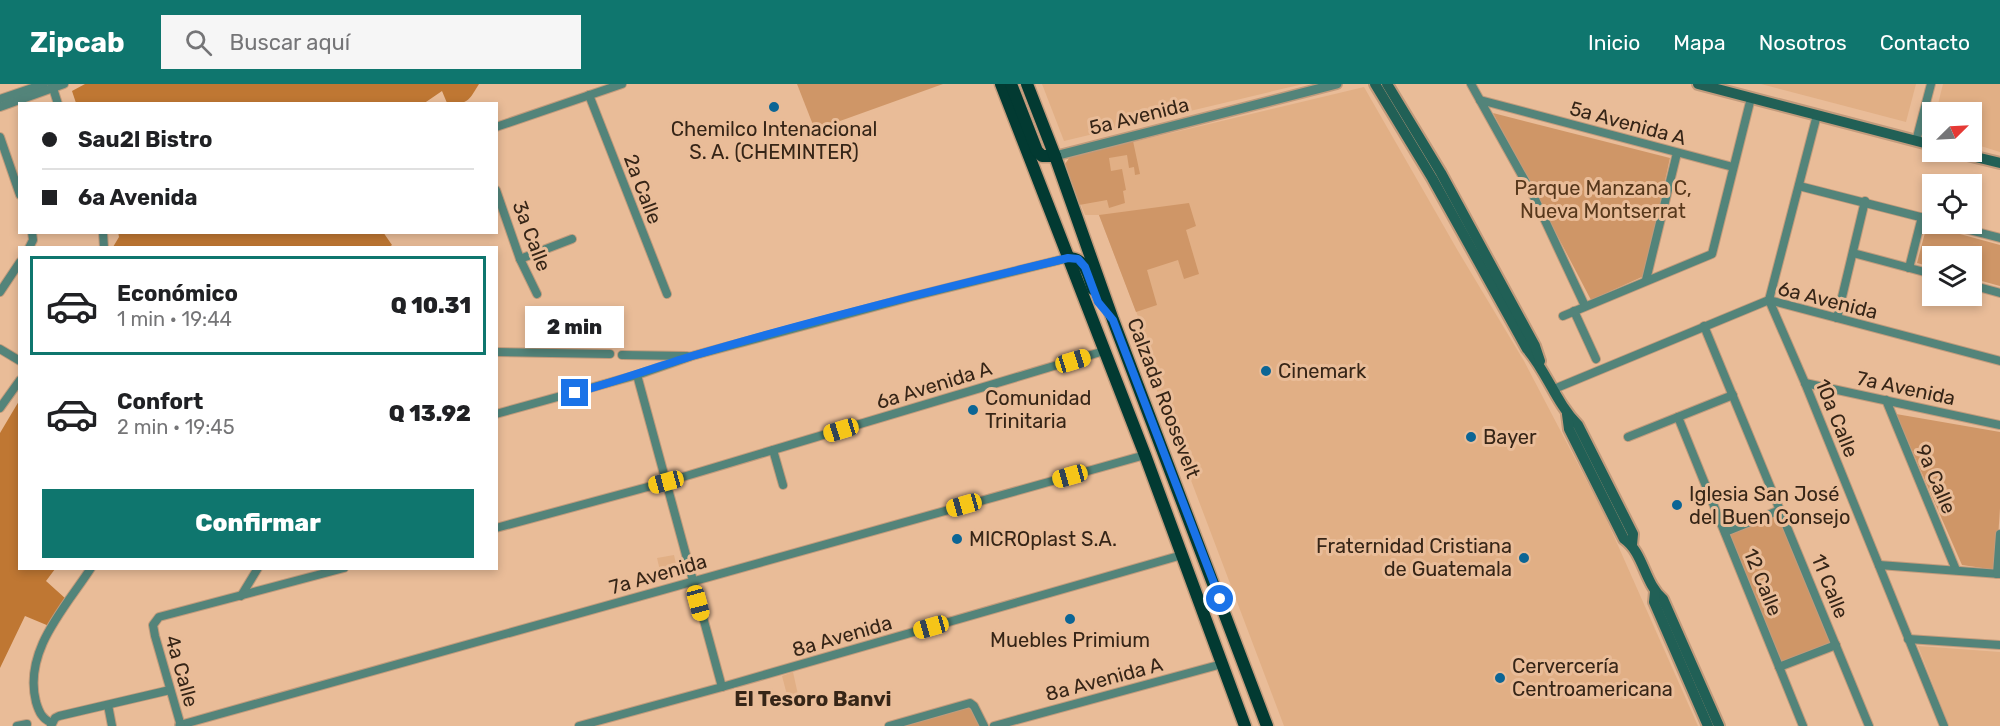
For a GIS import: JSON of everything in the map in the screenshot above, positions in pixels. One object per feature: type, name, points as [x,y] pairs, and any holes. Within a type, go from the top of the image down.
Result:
[{"type":"highway","name":"Calzada Roosevelt","points":[[1001,84],[1145,455],[1245,726]]},
{"type":"highway","points":[[1011,84],[1037,151],[1042,156],[1055,156]]},
{"type":"highway","name":"Calzada Roosevelt","points":[[1027,84],[1113,320],[1267,726]]},
{"type":"highway","points":[[1068,258],[1078,259],[1083,263],[1098,302],[1113,320]]},
{"type":"highway","points":[[1191,578],[1205,596],[1227,654],[1233,658],[1240,656]]},
{"type":"highway","points":[[1222,664],[1232,664],[1238,671],[1259,726]]},
{"type":"main road","points":[[1375,84],[1432,178],[1526,345],[1554,389],[1567,414],[1570,431],[1624,539],[1632,545],[1655,592],[1663,598],[1719,726]]},
{"type":"main road","points":[[1388,84],[1533,342],[1540,364]]},
{"type":"main road","points":[[1698,84],[1922,142]]},
{"type":"main road","points":[[1982,159],[2000,163]]},
{"type":"main road","points":[[1655,592],[1654,602],[1708,726]]},
{"type":"street","points":[[0,99],[44,84]]},
{"type":"street","points":[[0,107],[52,86],[64,84]]},
{"type":"street","points":[[498,126],[622,84]]},
{"type":"street","name":"5a Avenida","points":[[1055,156],[1337,84]]},
{"type":"street","points":[[1471,84],[1534,198],[1585,306]]},
{"type":"street","points":[[1916,141],[1930,84]]},
{"type":"street","points":[[52,86],[57,102]]},
{"type":"street","name":"2a Calle","points":[[589,95],[667,294]]},
{"type":"street","points":[[1563,316],[1712,254],[1751,98]]},
{"type":"street","name":"5a Avenida A","points":[[1480,100],[1732,167]]},
{"type":"street","points":[[1769,300],[1816,115]]},
{"type":"street","points":[[0,136],[18,189]]},
{"type":"street","points":[[1646,280],[1677,153]]},
{"type":"street","points":[[1799,186],[1922,217],[1909,268]]},
{"type":"street","name":"3a Calle","points":[[498,196],[520,259],[537,294]]},
{"type":"street","points":[[1837,318],[1864,201]]},
{"type":"street","points":[[1982,233],[2000,238]]},
{"type":"street","points":[[520,259],[572,239]]},
{"type":"street","points":[[1853,253],[1922,271]]},
{"type":"street","points":[[498,413],[637,375],[692,356],[911,297],[1068,258]]},
{"type":"street","points":[[0,292],[18,265]]},
{"type":"street","points":[[1982,288],[2000,293]]},
{"type":"street","name":"6a Avenida","points":[[1554,389],[1769,300],[2000,361]]},
{"type":"street","name":"10a Calle","points":[[1769,300],[1944,726]]},
{"type":"street","points":[[1574,311],[1596,359]]},
{"type":"street","name":"11 Calle","points":[[1704,326],[1869,726]]},
{"type":"street","points":[[0,349],[18,360]]},
{"type":"street","name":"6a Avenida A","points":[[498,527],[666,482],[1104,351]]},
{"type":"street","points":[[498,352],[610,354]]},
{"type":"street","points":[[622,355],[692,356]]},
{"type":"street","points":[[637,375],[722,687]]},
{"type":"street","points":[[0,408],[18,383]]},
{"type":"street","name":"7a Avenida","points":[[1805,383],[2000,425]]},
{"type":"street","points":[[1628,436],[1733,395]]},
{"type":"street","name":"9a Calle","points":[[1886,400],[1956,570]]},
{"type":"street","name":"12 Calle","points":[[1678,417],[1803,726]]},
{"type":"street","points":[[773,450],[783,485]]},
{"type":"street","name":"7a Avenida","points":[[181,726],[1145,455]]},
{"type":"street","points":[[1725,532],[1780,510]]},
{"type":"street","points":[[1879,565],[1998,574],[2000,534]]},
{"type":"street","name":"8a Avenida","points":[[579,726],[1182,555]]},
{"type":"street","points":[[90,570],[46,635],[34,667],[32,680],[40,713],[52,725],[59,716],[170,690]]},
{"type":"street","points":[[241,596],[257,570]]},
{"type":"street","points":[[241,596],[337,570]]},
{"type":"street","name":"4a Calle","points":[[181,726],[153,625],[159,617],[241,596]]},
{"type":"street","points":[[1908,639],[2000,645]]},
{"type":"street","points":[[1779,667],[1836,645]]},
{"type":"street","name":"8a Avenida A","points":[[994,726],[1222,664]]},
{"type":"street","points":[[889,726],[970,703],[974,706],[984,726]]},
{"type":"street","points":[[108,705],[112,726]]},
{"type":"street","points":[[17,726],[27,724]]},
{"type":"shaded area","points":[[85,84],[479,84],[470,98],[463,102],[447,102],[442,91],[426,102],[76,102],[72,91]]},
{"type":"shaded area","points":[[1042,84],[1303,84],[1064,141]]},
{"type":"shaded area","points":[[1761,84],[1916,84],[1906,122]]},
{"type":"shaded area","points":[[1943,84],[2000,84],[2000,152],[1982,146],[1982,102],[1938,102]]},
{"type":"shaded area","points":[[1364,87],[1524,361],[1604,514],[1698,726],[1284,726],[1136,335],[1144,332],[1099,215],[1085,215],[1065,164],[1070,157]]},
{"type":"shaded area","points":[[118,234],[384,234],[392,245],[114,246]]},
{"type":"shaded area","points":[[18,403],[18,570],[54,570],[46,581],[66,599],[49,626],[25,616],[0,668],[0,433]]},
{"type":"shaded area","points":[[674,555],[678,573],[662,579],[657,558]]},
{"type":"shaded area","points":[[1918,646],[2000,652],[2000,726],[1949,726]]},
{"type":"shaded area","points":[[793,672],[800,704],[790,706],[782,676]]},
{"type":"green space","points":[[797,84],[943,84],[815,130]]},
{"type":"green space","name":"Parque Manzana C, Nueva Montserrat","points":[[1493,113],[1670,158],[1644,276],[1591,300]]},
{"type":"green space","points":[[1133,141],[1140,174],[1135,175],[1134,167],[1129,168],[1127,155],[1109,158],[1111,171],[1122,169],[1126,190],[1123,191],[1125,203],[1109,208],[1107,200],[1079,205],[1065,164],[1070,157]]},
{"type":"green space","points":[[1189,203],[1196,226],[1186,230],[1199,274],[1184,279],[1178,260],[1147,270],[1157,305],[1136,312],[1099,215]]},
{"type":"green space","points":[[1925,234],[1960,234],[2000,245],[2000,286],[1982,281],[1982,246],[1922,246],[1922,264],[1917,263]]},
{"type":"green space","points":[[1896,414],[2000,432],[2000,508],[1996,570],[1962,565]]},
{"type":"green space","points":[[1779,513],[1833,644],[1781,665],[1728,534]]},
{"type":"green space","points":[[971,706],[980,726],[900,726]]},
{"type":"place","name":"Chemilco Intenacional S. A. (CHEMINTER)","points":[[774,107]]},
{"type":"place","name":"Cinemark","points":[[1266,371]]},
{"type":"place","name":"Comunidad Trinitaria","points":[[973,410]]},
{"type":"place","name":"Bayer","points":[[1471,437]]},
{"type":"place","name":"Iglesia San José del Buen Consejo","points":[[1677,505]]},
{"type":"place","name":"MICROplast S.A.","points":[[957,539]]},
{"type":"place","name":"Fraternidad Cristiana de Guatemala","points":[[1524,558]]},
{"type":"place","name":"Muebles Primium","points":[[1070,619]]},
{"type":"place","name":"Cervercería Centroamericana","points":[[1500,678]]},
{"type":"district","name":"El Tesoro Banvi","points":[[813,699]]},
{"type":"route","points":[[575,393],[692,356],[911,297],[1068,258],[1078,259],[1085,267],[1098,302],[1113,320],[1220,599]]}]
